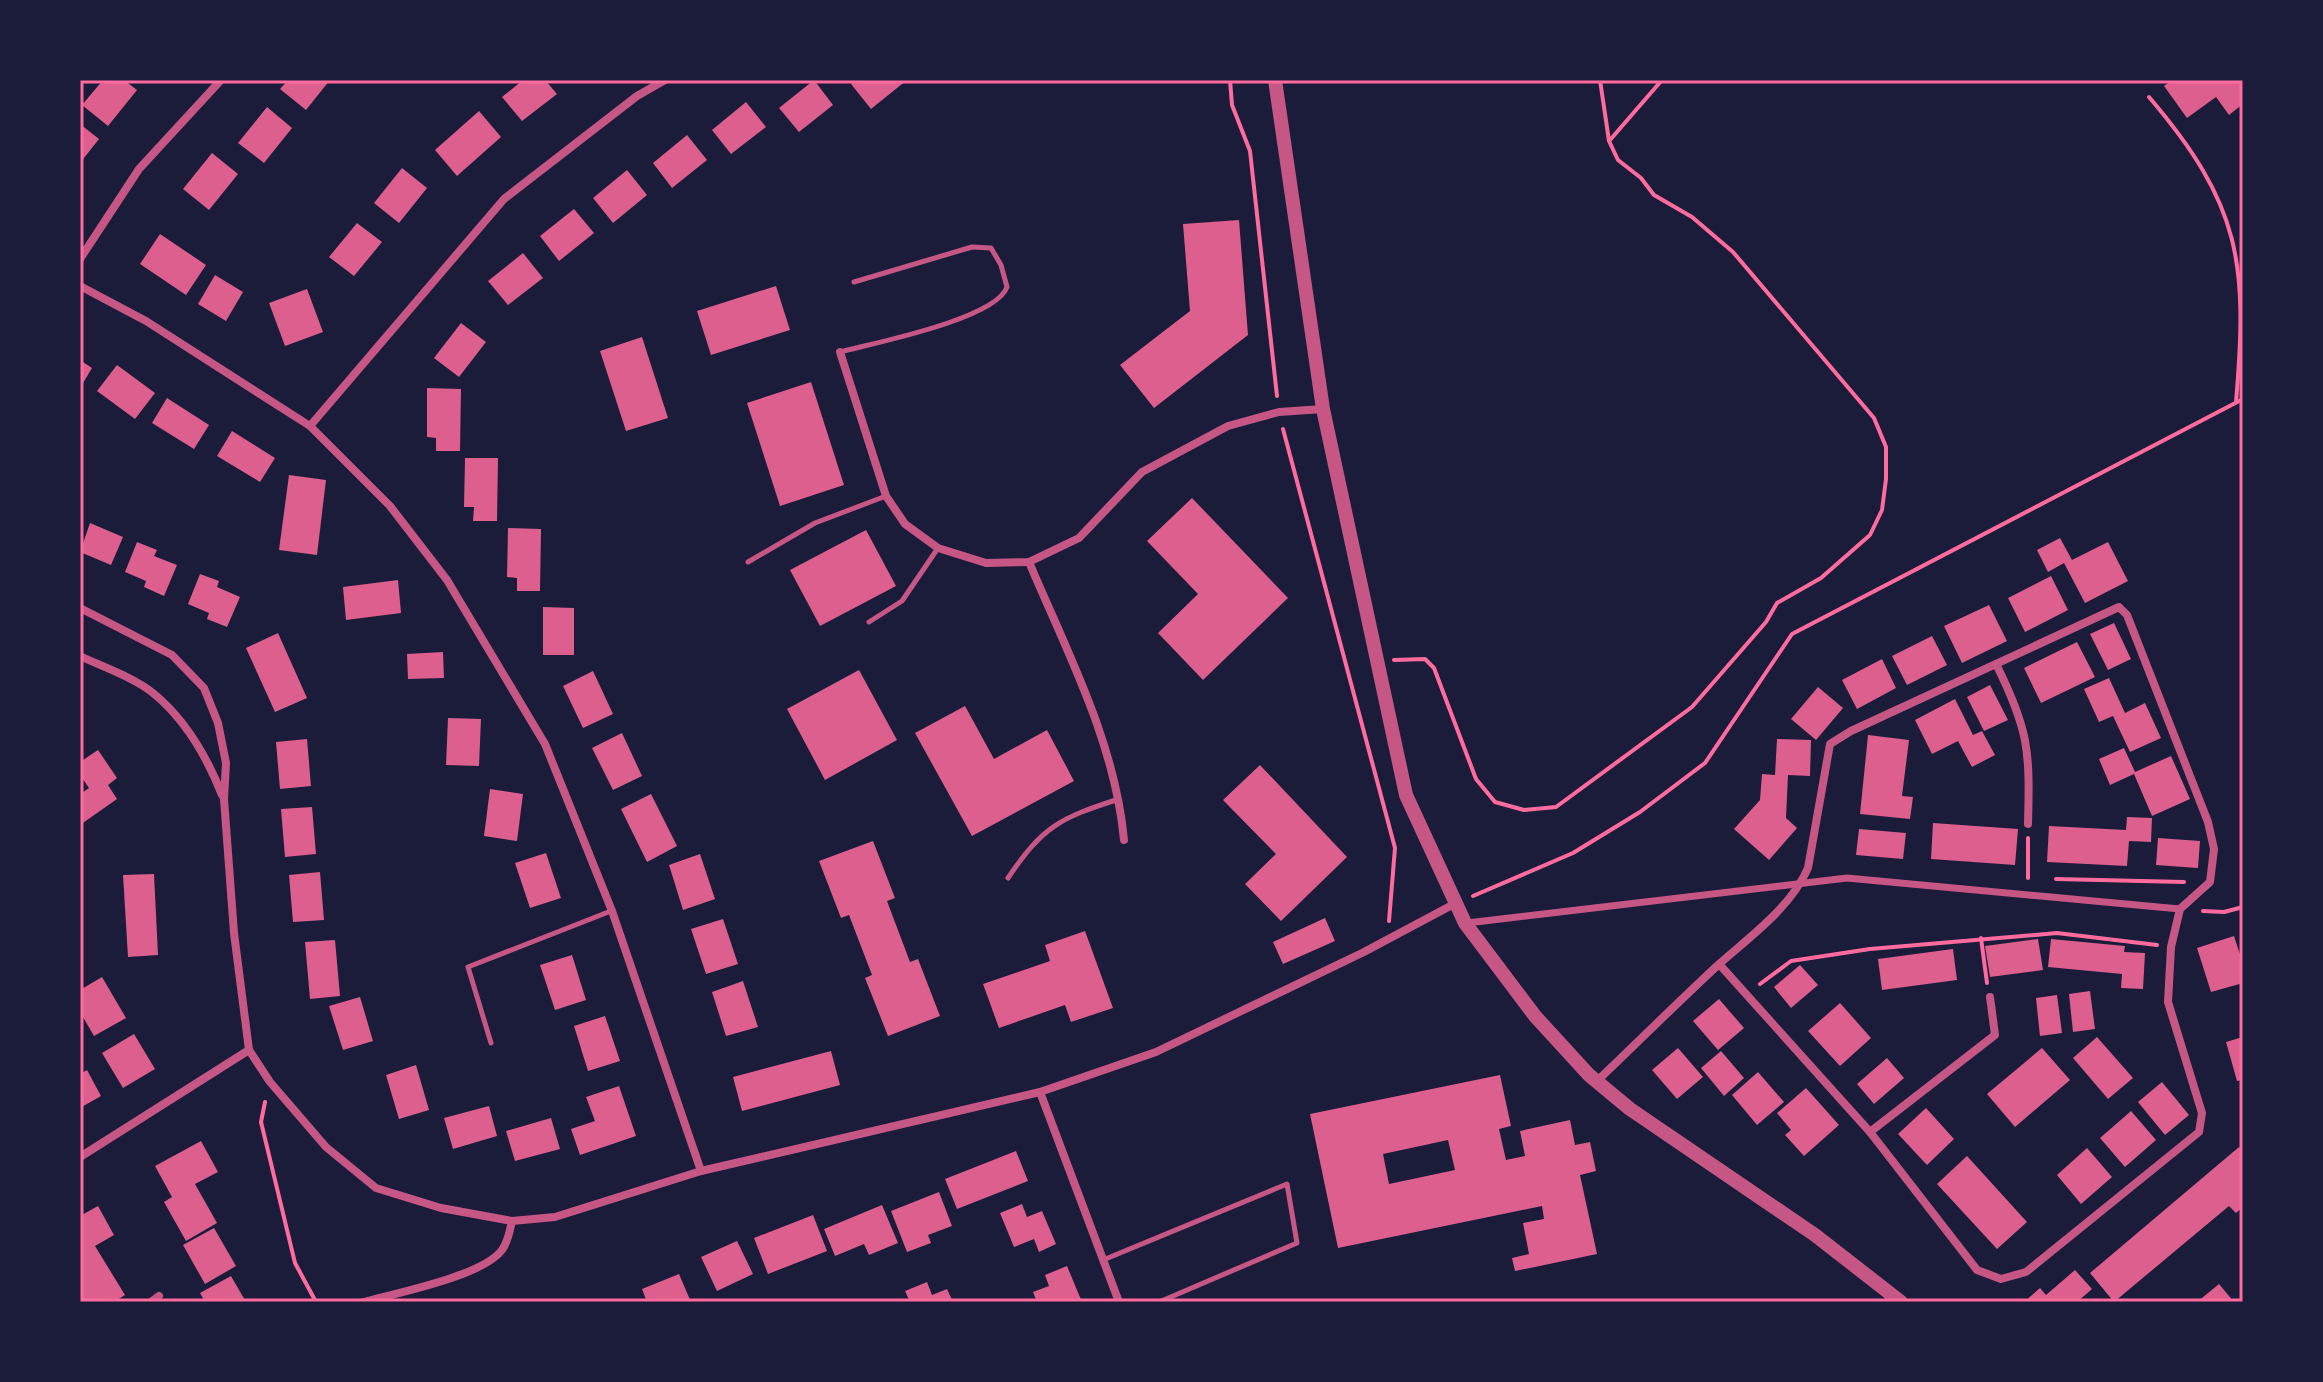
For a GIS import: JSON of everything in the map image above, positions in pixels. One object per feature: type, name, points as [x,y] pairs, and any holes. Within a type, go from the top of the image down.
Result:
[{"type":"street","points":[[80,259],[139,169],[221,80]]},
{"type":"street","points":[[310,426],[504,199],[637,96],[665,80]]},
{"type":"street","points":[[1275,80],[1323,409],[1406,795],[1465,923],[1535,1016],[1597,1081],[1643,1118],[1803,1225],[1901,1302]]},
{"type":"street","points":[[80,286],[146,321],[310,426],[390,506],[447,580],[545,744],[612,911],[701,1171]]},
{"type":"street","points":[[840,352],[886,496],[905,524],[938,548],[986,563],[1029,562],[1079,538],[1142,472],[1172,453],[1228,426],[1279,412],[1323,409]]},
{"type":"street","points":[[1029,562],[1109,755],[1120,799],[1124,840]]},
{"type":"street","points":[[1597,1081],[1719,964],[1758,931],[1803,880],[1830,744],[2119,607],[2127,615],[2208,822],[2214,849],[2210,882],[2180,909],[2171,947],[2168,1002],[2202,1113],[2199,1132],[2026,1272],[2001,1279],[1977,1270],[1870,1132],[1719,964]]},
{"type":"street","points":[[80,608],[172,655],[204,688],[218,723],[226,763],[224,799],[234,933],[249,1050],[270,1082],[326,1147],[376,1188],[441,1208],[512,1221],[555,1217],[701,1171],[1040,1092],[1156,1052],[1388,940],[1456,903]]},
{"type":"street","points":[[80,656],[152,692],[190,733],[210,765],[224,799]]},
{"type":"street","points":[[1996,664],[2021,714],[2027,744],[2028,824]]},
{"type":"street","points":[[1465,923],[1803,880],[1847,878],[2013,891],[2180,909]]},
{"type":"street","points":[[1870,1132],[1995,1035],[1990,997]]},
{"type":"street","points":[[80,1157],[249,1050]]},
{"type":"street","points":[[1040,1092],[1119,1302]]},
{"type":"street","points":[[364,1302],[382,1300],[442,1281],[486,1262],[502,1250],[512,1221]]},
{"type":"lane","points":[[840,352],[974,313],[995,303],[1007,287],[1001,265],[991,248],[972,247],[854,282]]},
{"type":"lane","points":[[748,562],[815,523],[886,496]]},
{"type":"lane","points":[[869,622],[902,601],[938,548]]},
{"type":"lane","points":[[1008,878],[1035,839],[1077,813],[1120,799]]},
{"type":"lane","points":[[491,1043],[468,967],[612,911]]},
{"type":"lane","points":[[1103,1260],[1287,1184],[1297,1243],[1159,1302]]},
{"type":"path","points":[[1230,80],[1232,105],[1250,151],[1279,412],[1395,848],[1388,940]]},
{"type":"path","points":[[1391,661],[1425,659],[1434,668],[1476,779],[1495,802],[1524,810],[1556,807],[1692,707],[1766,622],[1777,603],[1821,578],[1870,535],[1882,510],[1886,447],[1874,418],[1733,252],[1692,217],[1654,195],[1641,178],[1618,160],[1609,141],[1600,80]]},
{"type":"path","points":[[1609,141],[1662,80]]},
{"type":"path","points":[[2149,97],[2205,169],[2229,225],[2242,317],[2236,402]]},
{"type":"path","points":[[1456,903],[1573,853],[1640,812],[1705,763],[1792,634],[2243,399]]},
{"type":"path","points":[[2028,824],[2028,878]]},
{"type":"path","points":[[2013,891],[2020,878],[2210,882]]},
{"type":"path","points":[[2180,909],[2224,912],[2243,907]]},
{"type":"path","points":[[1747,994],[1791,961],[1981,938],[2057,933],[2171,947]]},
{"type":"path","points":[[1981,938],[1990,997]]},
{"type":"path","points":[[270,1082],[261,1122],[295,1263],[316,1302]]},
{"type":"building","points":[[103,80],[124,80],[137,90],[108,126],[82,105]]},
{"type":"building","points":[[288,80],[330,80],[306,110],[280,89]]},
{"type":"building","points":[[523,80],[545,80],[557,94],[522,121],[502,97]]},
{"type":"building","points":[[814,80],[833,105],[799,132],[779,108]]},
{"type":"building","points":[[856,80],[907,80],[871,109],[851,84]]},
{"type":"building","points":[[2172,80],[2243,80],[2243,104],[2229,115],[2216,97],[2187,118],[2164,86]]},
{"type":"building","points":[[746,102],[766,127],[731,154],[712,130]]},
{"type":"building","points":[[267,107],[292,128],[264,163],[238,143]]},
{"type":"building","points":[[479,111],[501,137],[457,176],[435,150]]},
{"type":"building","points":[[80,124],[99,139],[80,163]]},
{"type":"building","points":[[687,135],[707,160],[672,188],[653,163]]},
{"type":"building","points":[[212,153],[238,174],[209,210],[183,189]]},
{"type":"building","points":[[402,168],[427,188],[399,223],[374,203]]},
{"type":"building","points":[[627,170],[647,195],[613,223],[593,198]]},
{"type":"building","points":[[574,209],[594,233],[559,261],[540,236]]},
{"type":"building","points":[[1239,220],[1248,335],[1154,408],[1120,365],[1190,311],[1183,224]]},
{"type":"building","points":[[357,223],[382,242],[354,276],[329,257]]},
{"type":"building","points":[[160,234],[206,265],[186,295],[140,264]]},
{"type":"building","points":[[523,253],[543,278],[508,305],[488,281]]},
{"type":"building","points":[[215,275],[243,292],[226,321],[198,304]]},
{"type":"building","points":[[776,286],[790,330],[711,355],[697,311]]},
{"type":"building","points":[[307,289],[323,332],[285,346],[269,303]]},
{"type":"building","points":[[461,323],[486,342],[459,377],[434,358]]},
{"type":"building","points":[[642,337],[668,418],[626,431],[600,351]]},
{"type":"building","points":[[80,360],[92,368],[80,388]]},
{"type":"building","points":[[117,365],[155,393],[135,419],[97,391]]},
{"type":"building","points":[[811,382],[844,485],[780,506],[747,403]]},
{"type":"building","points":[[427,388],[461,389],[460,451],[436,451],[436,438],[427,437]]},
{"type":"building","points":[[167,398],[209,425],[194,449],[152,423]]},
{"type":"building","points":[[232,431],[275,458],[260,482],[217,456]]},
{"type":"building","points":[[465,458],[498,458],[497,521],[473,521],[474,507],[464,507]]},
{"type":"building","points":[[289,475],[326,480],[317,555],[279,550]]},
{"type":"building","points":[[1192,498],[1288,598],[1203,680],[1158,633],[1198,594],[1147,541]]},
{"type":"building","points":[[90,523],[123,537],[111,565],[80,552]]},
{"type":"building","points":[[508,528],[541,529],[540,591],[517,591],[517,578],[507,577]]},
{"type":"building","points":[[866,530],[896,586],[820,626],[790,570]]},
{"type":"building","points":[[2060,538],[2072,560],[2108,542],[2128,581],[2085,603],[2064,563],[2048,572],[2037,550]]},
{"type":"building","points":[[137,542],[157,550],[154,556],[177,565],[164,596],[144,587],[146,581],[125,572]]},
{"type":"building","points":[[200,574],[219,581],[217,587],[240,597],[227,627],[207,619],[209,613],[188,604]]},
{"type":"building","points":[[2051,576],[2068,610],[2025,632],[2008,598]]},
{"type":"building","points":[[398,580],[401,613],[346,620],[343,587]]},
{"type":"building","points":[[1989,605],[2007,641],[1962,663],[1944,626]]},
{"type":"building","points":[[543,607],[574,608],[574,655],[543,655]]},
{"type":"building","points":[[2114,623],[2131,659],[2108,670],[2090,634]]},
{"type":"building","points":[[278,633],[307,698],[275,712],[246,648]]},
{"type":"building","points":[[1932,636],[1947,665],[1907,685],[1892,656]]},
{"type":"building","points":[[2077,642],[2095,677],[2041,703],[2024,668]]},
{"type":"building","points":[[443,652],[444,678],[408,679],[407,654]]},
{"type":"building","points":[[1882,659],[1896,688],[1857,709],[1842,680]]},
{"type":"building","points":[[859,670],[897,740],[825,780],[787,709]]},
{"type":"building","points":[[593,671],[613,714],[583,728],[563,686]]},
{"type":"building","points":[[2109,678],[2125,713],[2145,703],[2161,738],[2130,752],[2113,716],[2099,722],[2084,689]]},
{"type":"building","points":[[1990,685],[2008,720],[1984,731],[1967,697]]},
{"type":"building","points":[[1818,687],[1843,708],[1816,740],[1791,719]]},
{"type":"building","points":[[1955,699],[1973,735],[1982,731],[1995,755],[1972,767],[1958,741],[1932,754],[1915,720]]},
{"type":"building","points":[[965,706],[994,759],[1047,730],[1074,781],[972,836],[915,733]]},
{"type":"building","points":[[448,718],[481,719],[479,766],[446,765]]},
{"type":"building","points":[[622,733],[642,776],[613,790],[592,748]]},
{"type":"building","points":[[1868,735],[1909,740],[1902,796],[1913,797],[1910,819],[1860,814]]},
{"type":"building","points":[[307,739],[311,786],[280,789],[276,742]]},
{"type":"building","points":[[1777,739],[1811,740],[1810,776],[1788,775],[1786,818],[1797,828],[1769,860],[1734,829],[1760,800],[1762,774],[1775,775]]},
{"type":"building","points":[[2124,748],[2135,772],[2171,756],[2190,799],[2152,816],[2134,774],[2110,785],[2099,759]]},
{"type":"building","points":[[98,750],[117,778],[108,785],[117,799],[80,825],[80,794],[89,788],[80,775],[80,762]]},
{"type":"building","points":[[1260,765],[1347,857],[1281,921],[1245,884],[1276,854],[1223,800]]},
{"type":"building","points":[[490,789],[523,794],[517,841],[484,836]]},
{"type":"building","points":[[651,794],[677,846],[647,862],[621,809]]},
{"type":"building","points":[[312,807],[316,854],[285,857],[281,809]]},
{"type":"building","points":[[2127,817],[2152,818],[2151,842],[2129,841],[2127,866],[2047,862],[2049,826],[2126,830]]},
{"type":"building","points":[[1933,823],[2018,829],[2015,865],[1931,859]]},
{"type":"building","points":[[1859,829],[1906,833],[1903,859],[1856,855]]},
{"type":"building","points":[[2158,838],[2200,841],[2198,868],[2156,865]]},
{"type":"building","points":[[873,841],[895,898],[887,901],[910,962],[918,959],[940,1016],[888,1036],[865,978],[872,975],[849,915],[841,918],[819,861]]},
{"type":"building","points":[[546,853],[561,898],[530,908],[515,863]]},
{"type":"building","points":[[700,854],[715,899],[683,910],[669,865]]},
{"type":"building","points":[[320,872],[324,920],[293,922],[289,875]]},
{"type":"building","points":[[154,874],[158,955],[128,957],[123,875]]},
{"type":"building","points":[[1325,918],[1335,941],[1283,964],[1273,942]]},
{"type":"building","points":[[723,919],[738,964],[706,974],[691,929]]},
{"type":"building","points":[[1085,931],[1113,1008],[1071,1022],[1065,1005],[999,1028],[983,984],[1050,961],[1045,945]]},
{"type":"building","points":[[2234,936],[2243,964],[2243,983],[2211,992],[2197,948]]},
{"type":"building","points":[[2038,939],[2043,970],[1990,977],[1985,946]]},
{"type":"building","points":[[2051,939],[2125,946],[2124,952],[2145,953],[2143,989],[2121,988],[2122,974],[2048,967]]},
{"type":"building","points":[[335,940],[340,996],[310,999],[305,942]]},
{"type":"building","points":[[1953,949],[1957,980],[1882,990],[1878,959]]},
{"type":"building","points":[[572,955],[586,1000],[555,1010],[540,965]]},
{"type":"building","points":[[1800,965],[1818,985],[1791,1008],[1774,987]]},
{"type":"building","points":[[102,977],[126,1018],[94,1036],[80,1012],[80,990]]},
{"type":"building","points":[[743,981],[758,1027],[726,1036],[712,992]]},
{"type":"building","points":[[2090,991],[2095,1029],[2073,1032],[2069,994]]},
{"type":"building","points":[[2057,995],[2062,1033],[2040,1036],[2036,998]]},
{"type":"building","points":[[360,997],[373,1041],[343,1050],[329,1006]]},
{"type":"building","points":[[1719,999],[1744,1028],[1718,1050],[1693,1021]]},
{"type":"building","points":[[1840,1003],[1871,1038],[1840,1066],[1808,1031]]},
{"type":"building","points":[[605,1016],[620,1061],[588,1071],[574,1026]]},
{"type":"building","points":[[134,1034],[155,1069],[123,1088],[102,1053]]},
{"type":"building","points":[[2097,1037],[2133,1078],[2108,1099],[2073,1058]]},
{"type":"building","points":[[2243,1037],[2243,1080],[2237,1081],[2226,1042]]},
{"type":"building","points":[[1678,1048],[1703,1077],[1677,1099],[1652,1070]]},
{"type":"building","points":[[2042,1048],[2070,1080],[2015,1127],[1987,1094]]},
{"type":"building","points":[[831,1051],[840,1085],[742,1111],[733,1077]]},
{"type":"building","points":[[1721,1051],[1744,1078],[1724,1096],[1701,1068]]},
{"type":"building","points":[[1887,1058],[1904,1078],[1874,1104],[1857,1084]]},
{"type":"building","points":[[416,1065],[429,1110],[399,1119],[386,1075]]},
{"type":"building","points":[[87,1070],[101,1096],[80,1108],[80,1074]]},
{"type":"building","points":[[1758,1072],[1784,1102],[1757,1125],[1732,1095]]},
{"type":"building","points":[[1500,1075],[1511,1126],[1499,1129],[1506,1160],[1525,1156],[1520,1131],[1570,1120],[1575,1145],[1590,1142],[1596,1171],[1580,1175],[1597,1254],[1515,1271],[1512,1258],[1529,1254],[1523,1223],[1544,1219],[1542,1206],[1338,1248],[1310,1114]],"holes":[[[1448,1140],[1455,1170],[1389,1184],[1383,1154]]]},
{"type":"building","points":[[2162,1082],[2189,1115],[2165,1135],[2138,1102]]},
{"type":"building","points":[[619,1086],[636,1136],[580,1155],[571,1129],[595,1121],[586,1097]]},
{"type":"building","points":[[1806,1088],[1839,1125],[1804,1156],[1785,1135],[1791,1130],[1777,1113]]},
{"type":"building","points":[[489,1106],[497,1136],[453,1149],[444,1118]]},
{"type":"building","points":[[1926,1108],[1954,1139],[1927,1165],[1898,1134]]},
{"type":"building","points":[[2131,1111],[2156,1140],[2125,1167],[2100,1138]]},
{"type":"building","points":[[551,1118],[560,1149],[515,1161],[506,1131]]},
{"type":"building","points":[[201,1141],[218,1172],[195,1184],[217,1223],[186,1241],[164,1202],[172,1197],[155,1166]]},
{"type":"building","points":[[2239,1147],[2243,1151],[2243,1207],[2236,1213],[2229,1206],[2114,1302],[2090,1273]]},
{"type":"building","points":[[2087,1148],[2112,1177],[2081,1204],[2057,1175]]},
{"type":"building","points":[[1016,1151],[1028,1181],[957,1209],[945,1179]]},
{"type":"building","points":[[1967,1156],[2027,1222],[1997,1249],[1937,1184]]},
{"type":"building","points":[[939,1192],[952,1226],[928,1235],[931,1243],[907,1252],[891,1211]]},
{"type":"building","points":[[1022,1204],[1027,1217],[1042,1211],[1056,1244],[1039,1252],[1034,1239],[1014,1247],[1000,1213]]},
{"type":"building","points":[[882,1205],[898,1243],[869,1255],[864,1244],[835,1256],[824,1229]]},
{"type":"building","points":[[98,1206],[114,1235],[95,1246],[125,1295],[114,1302],[80,1302],[80,1216]]},
{"type":"building","points":[[813,1215],[827,1251],[768,1274],[754,1238]]},
{"type":"building","points":[[214,1228],[236,1266],[205,1284],[183,1245]]},
{"type":"building","points":[[737,1241],[753,1274],[717,1291],[701,1257]]},
{"type":"building","points":[[1067,1266],[1082,1302],[1037,1302],[1033,1292],[1049,1286],[1045,1275]]},
{"type":"building","points":[[2075,1270],[2092,1289],[2077,1302],[2024,1302],[2040,1288],[2046,1295]]},
{"type":"building","points":[[679,1274],[691,1302],[647,1302],[642,1289]]},
{"type":"building","points":[[231,1276],[246,1302],[205,1302],[200,1293]]},
{"type":"building","points":[[927,1282],[932,1295],[947,1289],[953,1302],[910,1302],[905,1291]]},
{"type":"building","points":[[2219,1284],[2234,1302],[2197,1302]]}]
